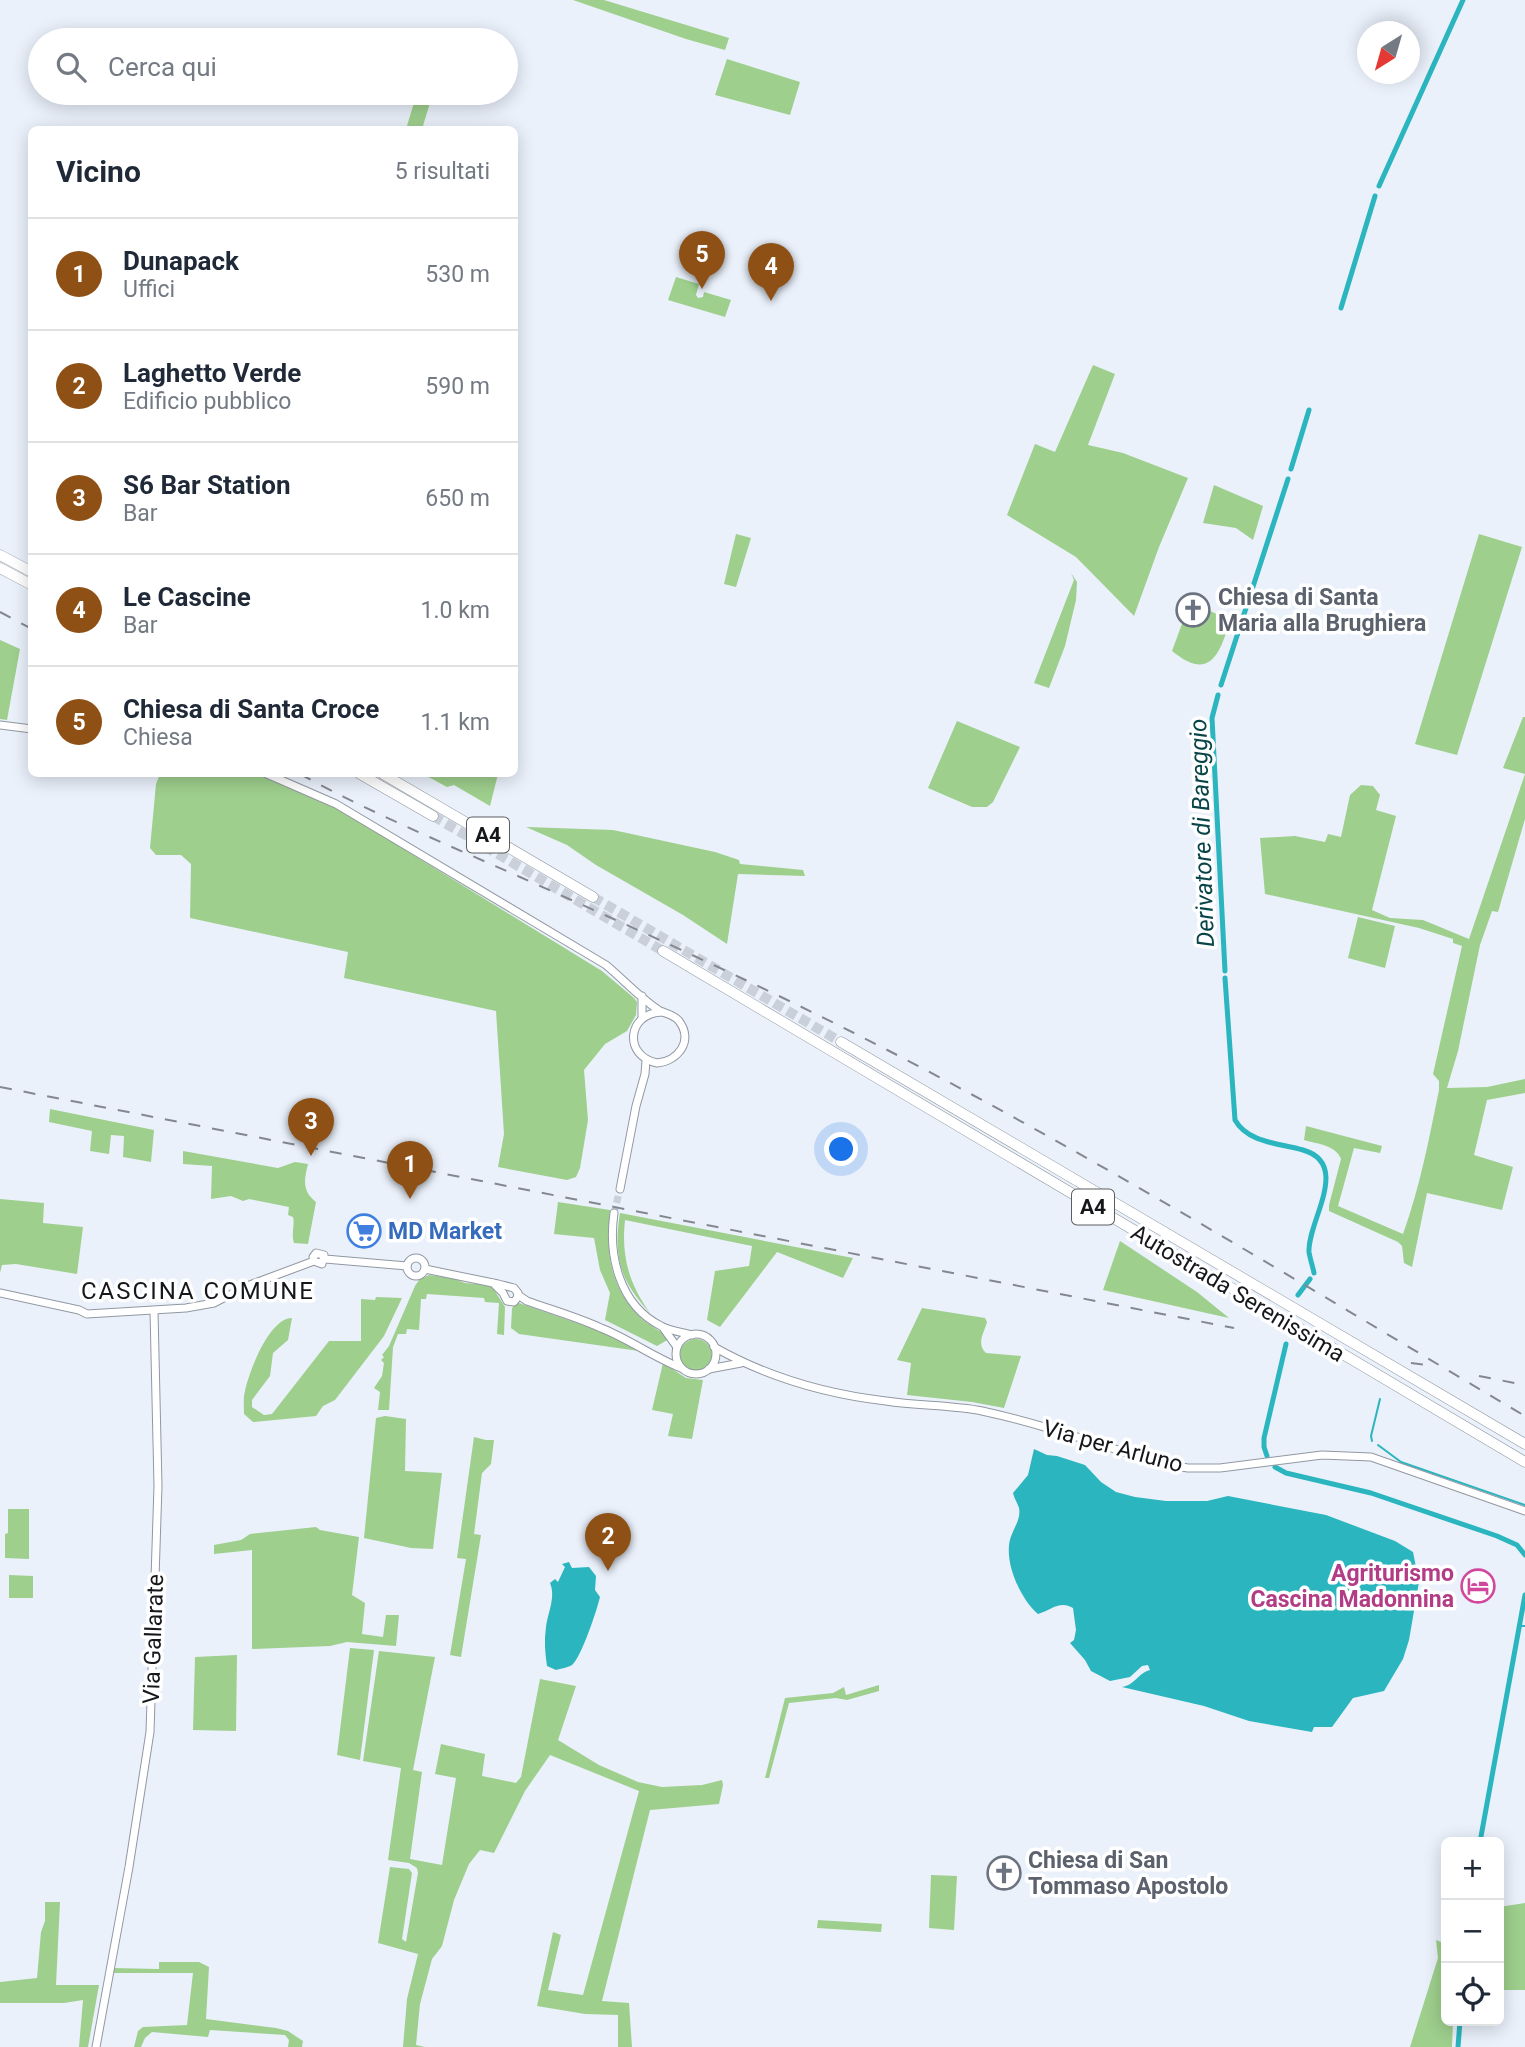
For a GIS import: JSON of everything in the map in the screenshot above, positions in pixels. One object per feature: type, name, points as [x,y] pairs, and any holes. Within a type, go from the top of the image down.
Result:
[{"type":"highway","points":[[0,555],[28,570]]},
{"type":"highway","points":[[0,568],[28,583]]},
{"type":"highway","name":"A4","points":[[365,777],[433,816]]},
{"type":"highway","name":"A4","points":[[388,777],[593,897]]},
{"type":"highway","name":"Autostrada Serenissima","points":[[663,951],[1525,1462]]},
{"type":"highway","name":"Autostrada Serenissima","points":[[841,1042],[1525,1444]]},
{"type":"street","points":[[0,725],[28,728]]},
{"type":"street","points":[[274,777],[336,804],[606,965],[662,1012],[676,1018],[685,1037],[680,1052],[674,1059],[657,1063],[645,1074]]},
{"type":"street","points":[[642,996],[642,1018]]},
{"type":"street","points":[[657,1063],[646,1059],[636,1050],[633,1038],[642,1018],[662,1012]]},
{"type":"street","points":[[620,1189],[646,1059]]},
{"type":"street","points":[[614,1213],[612,1253],[619,1278],[640,1309],[664,1328],[677,1348],[676,1359],[681,1368]]},
{"type":"street","points":[[418,1258],[423,1261],[425,1269],[422,1274],[414,1276],[407,1266],[410,1261],[418,1258]]},
{"type":"street","points":[[0,1293],[87,1314],[154,1311],[214,1303],[247,1286],[314,1261],[319,1264],[325,1259],[407,1266]]},
{"type":"street","points":[[425,1269],[492,1283],[506,1290],[514,1288],[517,1298]]},
{"type":"street","points":[[506,1290],[507,1301],[517,1298],[600,1327],[681,1368]]},
{"type":"street","name":"Via Gallarate","points":[[96,2047],[148,1761],[158,1486],[154,1311]]},
{"type":"street","name":"Via per Arluno","points":[[664,1328],[705,1337],[714,1347],[741,1363],[826,1391],[888,1402],[958,1408],[1009,1417],[1162,1464],[1188,1468],[1220,1468],[1322,1455],[1371,1457],[1525,1511]]},
{"type":"street","points":[[655,1357],[664,1356],[692,1335]]},
{"type":"street","points":[[709,1368],[715,1360],[714,1347]]},
{"type":"street","name":"Via per Arluno","points":[[681,1368],[693,1374],[700,1374],[709,1368],[741,1363]]},
{"type":"green space","points":[[573,0],[604,0],[729,38],[725,50]]},
{"type":"green space","points":[[727,59],[800,82],[790,115],[715,95]]},
{"type":"green space","points":[[413,105],[429,105],[423,126],[407,126]]},
{"type":"green space","points":[[676,277],[699,284],[696,295],[698,298],[703,297],[704,292],[731,300],[725,317],[668,300]]},
{"type":"green space","points":[[1093,365],[1115,374],[1088,445],[1123,453],[1188,478],[1134,616],[1076,557],[1007,515],[1035,444],[1055,452]]},
{"type":"green space","points":[[1214,485],[1263,506],[1253,540],[1236,528],[1203,523]]},
{"type":"green space","points":[[736,534],[751,538],[736,587],[724,584]]},
{"type":"green space","points":[[1479,534],[1522,547],[1457,755],[1415,744]]},
{"type":"green space","points":[[1071,573],[1077,582],[1076,600],[1065,646],[1049,688],[1034,683],[1074,580]]},
{"type":"green space","points":[[1190,602],[1230,620],[1217,653],[1212,660],[1204,664],[1185,660],[1172,651]]},
{"type":"green space","points":[[0,640],[20,649],[7,720],[0,719]]},
{"type":"green space","points":[[1525,717],[1525,774],[1503,768]]},
{"type":"green space","points":[[957,721],[1020,747],[993,802],[987,807],[972,807],[928,788]]},
{"type":"green space","points":[[1525,774],[1525,819],[1498,912],[1492,911],[1480,945],[1458,1051],[1447,1088],[1487,1087],[1525,1079],[1525,1093],[1487,1100],[1474,1155],[1513,1167],[1502,1210],[1427,1193],[1412,1267],[1404,1263],[1402,1246],[1398,1242],[1329,1211],[1341,1159],[1331,1148],[1304,1140],[1306,1126],[1382,1146],[1380,1153],[1354,1148],[1338,1206],[1403,1234],[1432,1127],[1439,1090],[1439,1081],[1433,1074],[1462,946],[1453,943],[1453,939],[1419,928],[1265,894],[1260,838],[1295,836],[1325,842],[1328,834],[1341,837],[1350,795],[1361,785],[1373,786],[1380,795],[1376,810],[1396,816],[1372,910],[1390,918],[1423,920],[1469,939]]},
{"type":"green space","points":[[159,777],[266,777],[301,790],[345,813],[602,971],[634,998],[637,1002],[636,1015],[627,1031],[605,1044],[584,1070],[588,1120],[576,1177],[567,1180],[498,1167],[504,1134],[496,1011],[344,978],[348,952],[190,918],[191,864],[181,855],[156,855],[150,848]]},
{"type":"green space","points":[[429,777],[497,777],[490,806],[454,785],[447,787]]},
{"type":"green space","points":[[526,827],[613,830],[715,852],[739,860],[740,864],[803,870],[805,876],[738,874],[727,944],[567,845]]},
{"type":"green space","points":[[1358,917],[1395,926],[1385,968],[1348,958]]},
{"type":"green space","points":[[50,1109],[154,1130],[151,1162],[123,1157],[124,1136],[111,1135],[109,1154],[90,1151],[92,1131],[49,1122]]},
{"type":"green space","points":[[183,1151],[278,1168],[295,1162],[308,1164],[305,1185],[308,1194],[316,1202],[308,1244],[294,1243],[293,1217],[288,1215],[289,1207],[249,1199],[243,1201],[231,1196],[211,1199],[212,1166],[183,1164]]},
{"type":"green space","points":[[0,1199],[44,1203],[43,1223],[83,1227],[77,1274],[16,1264],[2,1265],[0,1273]]},
{"type":"green space","points":[[558,1202],[610,1210],[610,1256],[617,1283],[623,1296],[643,1320],[669,1339],[657,1346],[605,1320],[610,1293],[600,1270],[594,1238],[554,1234]]},
{"type":"green space","points":[[620,1213],[853,1258],[843,1278],[777,1252],[720,1327],[707,1320],[715,1271],[749,1266],[752,1246],[625,1220],[624,1246],[628,1269],[650,1313],[625,1279],[621,1267],[618,1242]]},
{"type":"green space","points":[[1120,1241],[1197,1292],[1229,1318],[1103,1290]]},
{"type":"green space","points":[[429,1275],[493,1288],[505,1307],[504,1335],[497,1334],[499,1303],[485,1302],[484,1298],[427,1294],[426,1299],[421,1299],[419,1330],[407,1329],[406,1334],[398,1334],[393,1347],[389,1410],[378,1410],[380,1392],[374,1388],[382,1376],[382,1355],[389,1346],[415,1286],[419,1280]]},
{"type":"green space","points":[[376,1297],[402,1298],[384,1336],[335,1400],[323,1406],[316,1416],[253,1422],[244,1414],[244,1394],[251,1372],[261,1347],[276,1327],[284,1320],[292,1318],[288,1340],[273,1353],[270,1376],[252,1400],[252,1407],[264,1415],[272,1414],[329,1341],[361,1341],[361,1299],[375,1300]]},
{"type":"green space","points":[[519,1303],[600,1331],[639,1351],[519,1334],[511,1328],[512,1309],[514,1304]]},
{"type":"green space","points":[[922,1308],[985,1318],[987,1322],[981,1342],[983,1350],[986,1353],[1021,1356],[1004,1408],[907,1395],[911,1363],[897,1360]]},
{"type":"green space","points":[[696,1339],[707,1344],[712,1355],[707,1366],[696,1371],[685,1366],[680,1355],[685,1344]]},
{"type":"green space","points":[[663,1363],[686,1378],[703,1380],[692,1439],[668,1436],[673,1414],[652,1410]]},
{"type":"green space","points":[[385,1416],[406,1419],[405,1471],[442,1473],[433,1549],[411,1548],[364,1538],[376,1418]]},
{"type":"green space","points":[[474,1437],[494,1440],[491,1464],[482,1473],[474,1534],[481,1535],[461,1657],[450,1655],[466,1559],[457,1558]]},
{"type":"green space","points":[[8,1509],[29,1509],[29,1559],[5,1558]]},
{"type":"green space","points":[[316,1527],[359,1537],[352,1595],[365,1603],[362,1634],[383,1637],[386,1615],[399,1615],[396,1646],[347,1642],[330,1646],[252,1649],[252,1550],[214,1554],[214,1545],[241,1540],[250,1534]]},
{"type":"green space","points":[[9,1575],[33,1576],[33,1598],[9,1598]]},
{"type":"green space","points":[[350,1648],[374,1650],[360,1760],[337,1755]]},
{"type":"green space","points":[[379,1651],[435,1657],[413,1770],[422,1772],[410,1859],[442,1865],[456,1778],[435,1774],[441,1744],[485,1754],[482,1776],[516,1783],[521,1777],[540,1679],[576,1686],[558,1740],[599,1765],[638,1782],[662,1787],[702,1785],[722,1780],[719,1804],[650,1810],[602,2001],[629,2003],[632,2047],[618,2047],[618,2015],[585,2014],[537,2006],[553,1932],[561,1935],[548,1990],[583,1995],[639,1791],[550,1755],[525,1791],[494,1853],[480,1850],[469,1864],[454,1900],[442,1946],[432,1959],[420,2004],[416,2045],[425,2047],[403,2047],[407,1999],[418,1954],[378,1943],[390,1867],[409,1869],[412,1873],[402,1939],[406,1942],[418,1873],[417,1868],[409,1863],[388,1860],[401,1768],[363,1761]]},
{"type":"green space","points":[[237,1655],[236,1731],[193,1730],[195,1657]]},
{"type":"green space","points":[[879,1685],[879,1691],[847,1700],[836,1698],[789,1703],[769,1778],[765,1778],[785,1698],[833,1693],[844,1687],[846,1695]]},
{"type":"green space","points":[[931,1875],[957,1876],[954,1930],[929,1928]]},
{"type":"green space","points":[[45,1902],[60,1902],[56,1985],[99,1985],[88,2047],[79,2047],[83,2000],[64,2003],[0,2003],[0,1982],[37,1978]]},
{"type":"green space","points":[[1525,1903],[1525,1990],[1504,1990],[1504,1906]]},
{"type":"green space","points":[[818,1920],[882,1924],[881,1932],[817,1928]]},
{"type":"green space","points":[[1436,1940],[1441,1942],[1441,2026],[1453,2026],[1452,2047],[1410,2047],[1438,1958]]},
{"type":"green space","points":[[159,1962],[199,1962],[209,1967],[206,2019],[288,2031],[303,2041],[302,2047],[288,2047],[289,2040],[285,2035],[210,2030],[208,2037],[152,2032],[141,2047],[134,2047],[138,2031],[143,2027],[187,2025],[193,1973],[112,1973],[113,1968],[159,1969]]},
{"type":"water","points":[[1034,1449],[1085,1465],[1101,1482],[1116,1492],[1166,1501],[1207,1501],[1228,1496],[1326,1515],[1395,1541],[1413,1552],[1419,1582],[1409,1640],[1403,1659],[1384,1691],[1353,1698],[1332,1727],[1314,1727],[1312,1732],[1249,1721],[1204,1706],[1122,1687],[1150,1670],[1148,1665],[1142,1666],[1130,1677],[1110,1681],[1091,1671],[1070,1643],[1074,1640],[1076,1630],[1073,1608],[1060,1605],[1038,1614],[1025,1598],[1014,1577],[1009,1543],[1019,1508],[1013,1493],[1028,1475]]},
{"type":"water","points":[[569,1562],[572,1568],[589,1567],[596,1576],[595,1590],[600,1597],[576,1661],[571,1666],[556,1670],[547,1666],[545,1651],[546,1627],[552,1599],[550,1583],[555,1579],[558,1582],[565,1567],[562,1564]]},
{"type":"waterway","name":"Derivatore di Bareggio","points":[[1379,186],[1463,0]]},
{"type":"waterway","name":"Derivatore di Bareggio","points":[[1341,308],[1375,196]]},
{"type":"waterway","name":"Derivatore di Bareggio","points":[[1291,469],[1309,410]]},
{"type":"waterway","name":"Derivatore di Bareggio","points":[[1221,685],[1288,479]]},
{"type":"waterway","name":"Derivatore di Bareggio","points":[[1218,695],[1212,718],[1225,971]]},
{"type":"waterway","name":"Derivatore di Bareggio","points":[[1225,978],[1235,1120],[1241,1128],[1256,1138],[1303,1150],[1317,1157],[1324,1168],[1324,1195],[1310,1240],[1309,1252],[1314,1273]]},
{"type":"waterway","name":"Derivatore di Bareggio","points":[[1298,1295],[1310,1279]]},
{"type":"waterway","name":"Derivatore di Bareggio","points":[[1267,1456],[1264,1438],[1286,1344]]},
{"type":"waterway","points":[[1372,1441],[1380,1399]]},
{"type":"waterway","points":[[1378,1445],[1401,1462],[1525,1505]]},
{"type":"waterway","name":"Derivatore di Bareggio","points":[[1275,1467],[1286,1473],[1371,1493],[1497,1536],[1517,1545],[1525,1555]]},
{"type":"waterway","name":"Derivatore di Bareggio","points":[[1481,1837],[1525,1595]]},
{"type":"waterway","name":"Derivatore di Bareggio","points":[[1519,1626],[1525,1626]]},
{"type":"waterway","name":"Derivatore di Bareggio","points":[[1458,2047],[1460,2026]]},
{"type":"tunnel","points":[[433,816],[663,951]]},
{"type":"tunnel","points":[[593,897],[841,1042]]},
{"type":"tunnel","points":[[614,1213],[620,1189]]},
{"type":"railway","points":[[0,612],[28,627]]},
{"type":"railway","points":[[306,777],[381,815],[730,973],[940,1077],[1192,1219],[1525,1416]]},
{"type":"railway","points":[[0,1087],[1234,1328]]},
{"type":"railway","points":[[1411,1363],[1426,1365]]},
{"type":"railway","points":[[1479,1376],[1525,1385]]},
{"type":"place","name":"Chiesa di Santa Croce","points":[[702,289]]},
{"type":"place","name":"Le Cascine","points":[[771,301]]},
{"type":"place","name":"Chiesa di Santa Maria alla Brughiera","points":[[1193,610]]},
{"type":"place","name":"S6 Bar Station","points":[[311,1156]]},
{"type":"place","name":"Dunapack","points":[[410,1199]]},
{"type":"place","name":"MD Market","points":[[364,1231]]},
{"type":"place","name":"Laghetto Verde","points":[[608,1571]]},
{"type":"place","name":"Agriturismo Cascina Madonnina","points":[[1478,1586]]},
{"type":"place","name":"Chiesa di San Tommaso Apostolo","points":[[1004,1873]]},
{"type":"district","name":"CASCINA COMUNE","points":[[198,1291]]}]
